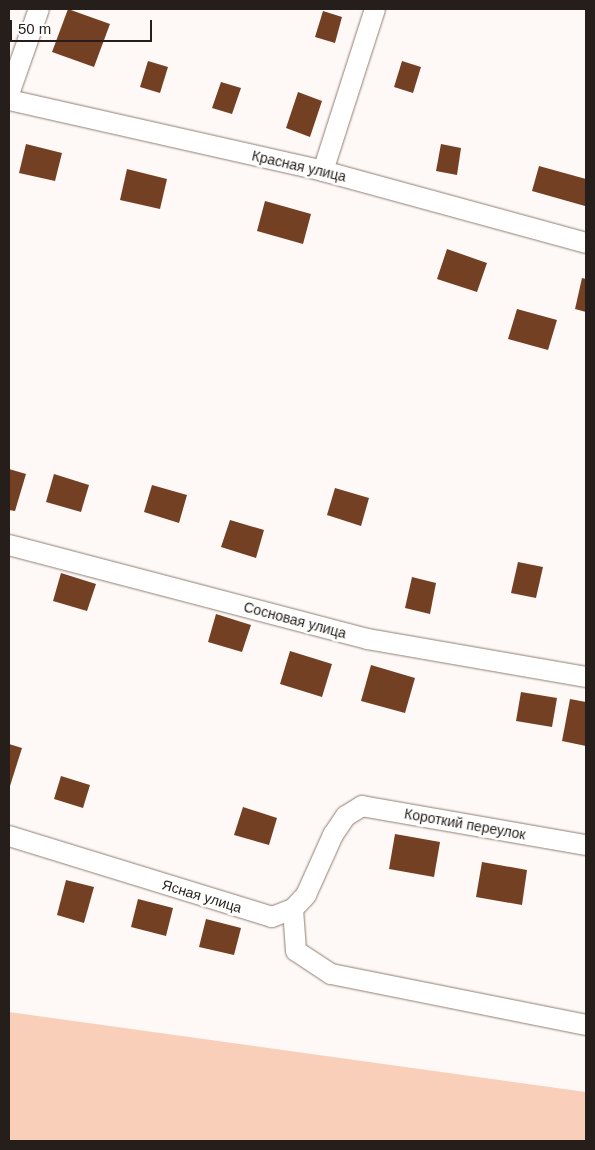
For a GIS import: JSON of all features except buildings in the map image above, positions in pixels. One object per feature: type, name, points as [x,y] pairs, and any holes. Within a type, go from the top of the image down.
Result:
[{"type":"street","points":[[9,94],[39,9]]},
{"type":"street","points":[[323,171],[375,9]]},
{"type":"street","name":"Красная улица","points":[[9,100],[323,171],[586,243]]},
{"type":"street","name":"Сосновая улица","points":[[9,545],[368,640],[586,677]]},
{"type":"street","name":"Короткий переулок","points":[[293,908],[306,895],[333,835],[346,816],[362,806],[586,845]]},
{"type":"street","name":"Ясная улица","points":[[9,836],[272,917],[293,908]]},
{"type":"street","points":[[293,908],[296,951],[331,974],[586,1025]]},
{"type":"shaded area","points":[[9,1012],[586,1092],[586,1141],[9,1141]]}]
